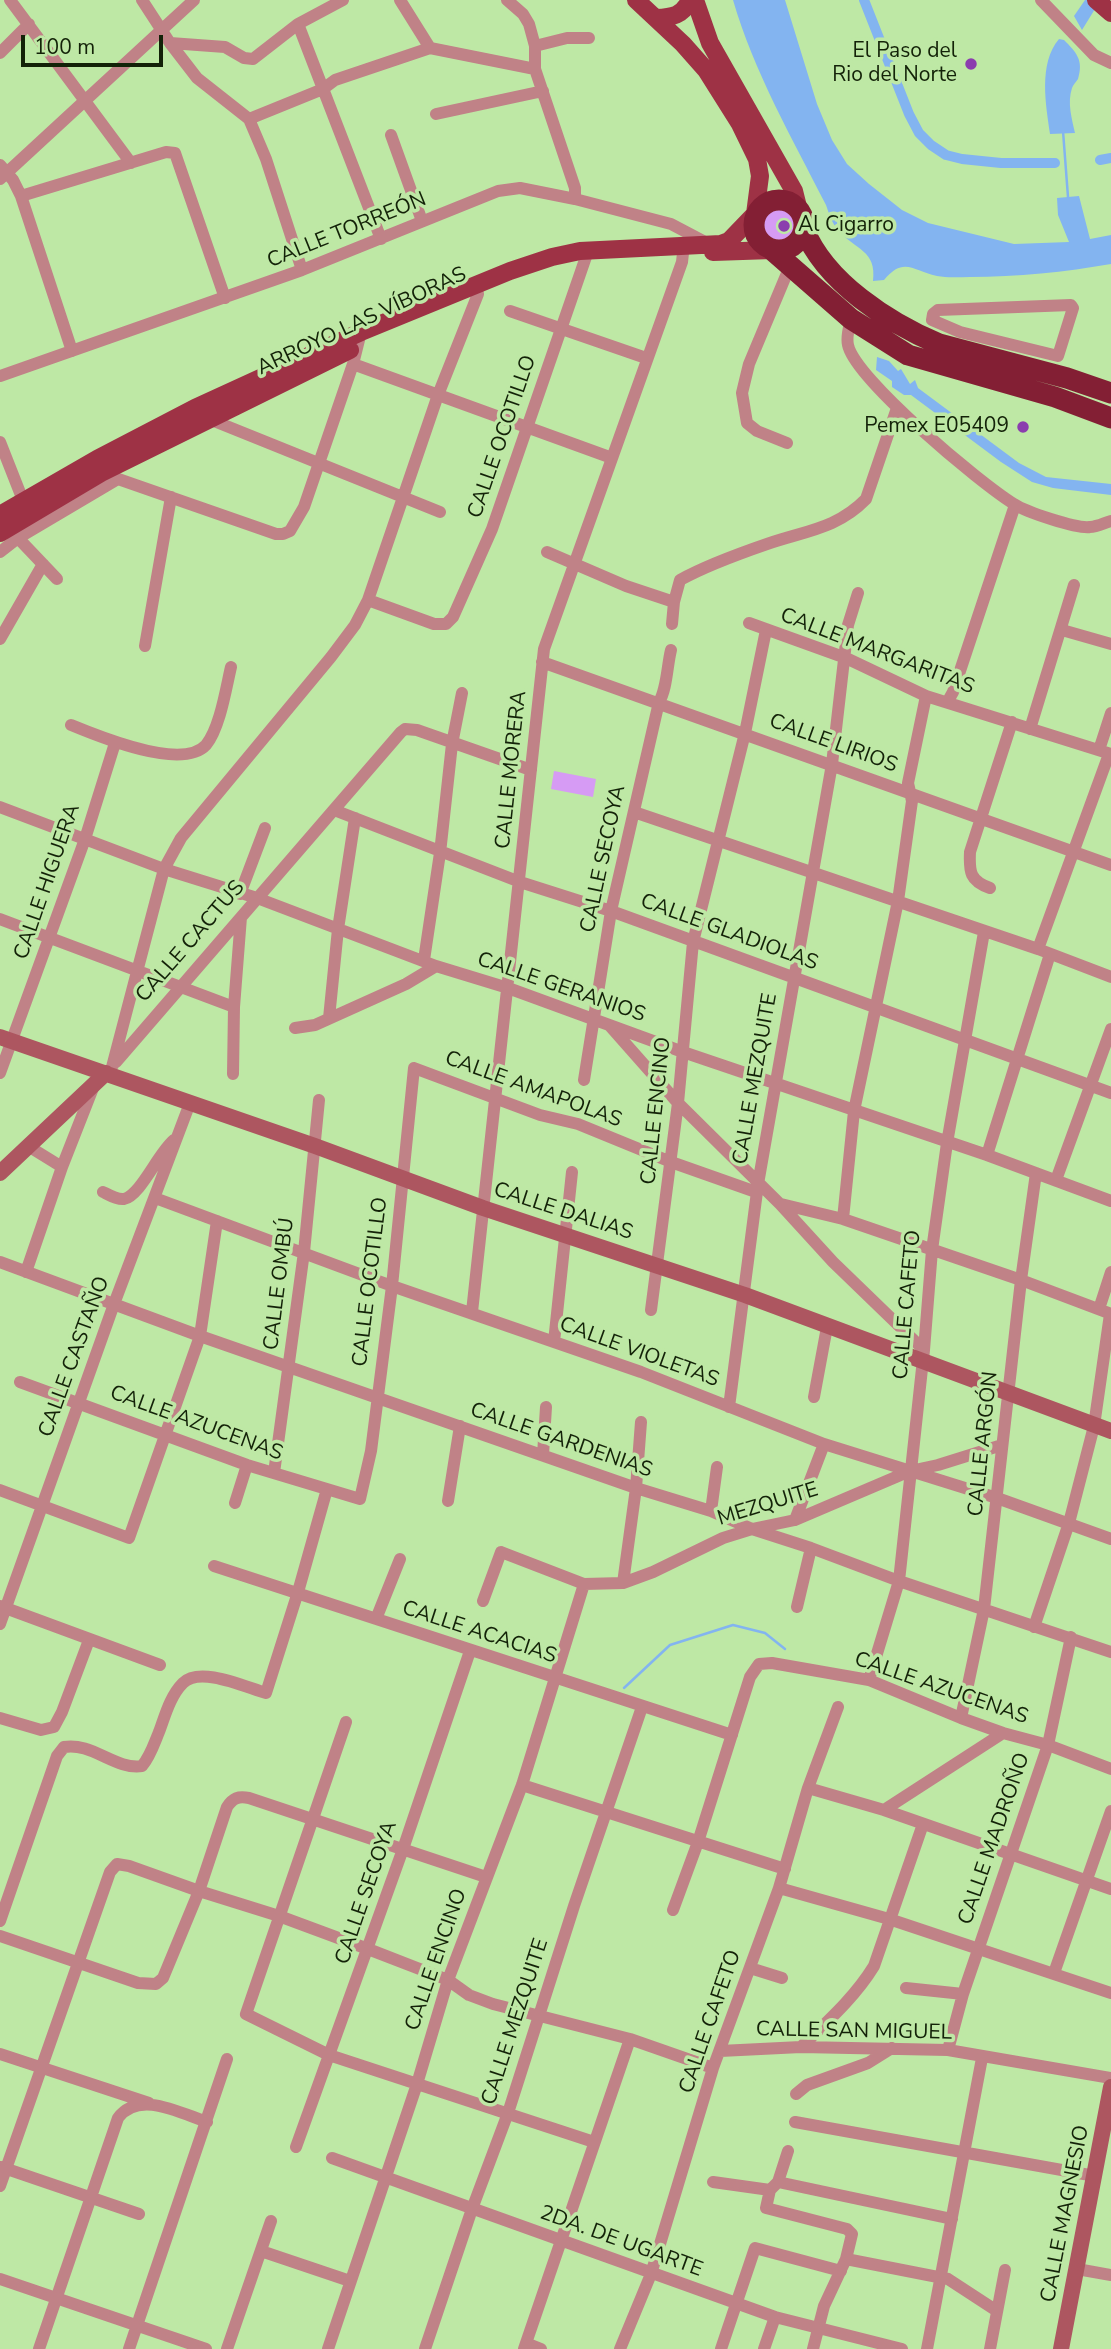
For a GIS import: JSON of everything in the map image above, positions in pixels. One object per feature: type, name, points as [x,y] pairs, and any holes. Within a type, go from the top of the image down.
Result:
[{"type":"highway","points":[[1111,393],[1067,378],[1018,376],[908,355],[851,319],[758,239],[754,231],[755,214],[767,202],[791,202],[798,207],[814,251],[839,279],[898,323],[939,344],[1018,376],[1055,397],[1111,418]]},
{"type":"highway","points":[[772,250],[793,247],[804,229]]},
{"type":"main road","points":[[636,0],[684,44],[706,71],[751,146],[760,169],[755,214]]},
{"type":"main road","points":[[656,18],[675,16],[692,0],[710,43],[794,191],[798,207]]},
{"type":"main road","points":[[1096,0],[1111,13]]},
{"type":"main road","name":"ARROYO LAS VÍBORAS","points":[[587,254],[683,253],[710,248],[727,243],[755,214]]},
{"type":"main road","name":"ARROYO LAS VÍBORAS","points":[[9,535],[26,507],[195,408],[477,290],[587,254],[710,248],[755,252],[772,250]]},
{"type":"main road","name":"ARROYO LAS VÍBORAS","points":[[0,515],[108,476],[360,339]]},
{"type":"street","points":[[10,0],[131,163]]},
{"type":"street","points":[[142,0],[170,43],[204,85],[249,119],[266,159],[302,270]]},
{"type":"street","points":[[72,351],[22,197],[13,180],[2,172],[86,101],[194,0]]},
{"type":"street","points":[[170,43],[229,48],[244,58],[254,59],[298,24],[343,0]]},
{"type":"street","points":[[400,0],[430,48]]},
{"type":"street","points":[[507,0],[526,18],[534,46],[536,69],[575,188],[575,200]]},
{"type":"street","points":[[1041,0],[1094,55],[1111,63]]},
{"type":"street","points":[[0,52],[29,23]]},
{"type":"street","points":[[298,24],[381,239]]},
{"type":"street","points":[[534,46],[567,38],[589,38]]},
{"type":"street","points":[[249,119],[323,89],[335,80],[430,48],[536,69]]},
{"type":"street","points":[[436,114],[543,92]]},
{"type":"street","points":[[391,135],[422,221]]},
{"type":"street","points":[[22,197],[171,152],[177,157],[225,298]]},
{"type":"street","name":"CALLE TORREÓN","points":[[0,376],[302,270],[498,191],[533,190],[671,224],[710,248]]},
{"type":"street","name":"CALLE MORERA","points":[[472,1312],[542,662],[574,562],[683,253]]},
{"type":"street","name":"CALLE OCOTILLO","points":[[368,600],[434,624],[446,624],[453,617],[492,529],[587,254]]},
{"type":"street","points":[[788,443],[757,431],[747,423],[742,393],[749,364],[790,266]]},
{"type":"street","points":[[26,1272],[62,1167],[104,1074],[164,869],[187,830],[355,625],[368,600],[477,290]]},
{"type":"street","points":[[1073,307],[1058,356],[960,332],[932,320],[933,314],[938,310],[1073,307]]},
{"type":"street","points":[[510,311],[646,358]]},
{"type":"street","points":[[851,319],[847,334],[848,347],[863,372],[897,408],[1015,505],[1059,521],[1111,534]]},
{"type":"street","points":[[0,552],[9,535],[108,476],[276,534],[290,531],[304,507],[360,339]]},
{"type":"street","points":[[353,364],[612,458]]},
{"type":"street","points":[[672,624],[678,584],[684,578],[767,544],[844,519],[866,499],[897,408]]},
{"type":"street","points":[[209,419],[440,512]]},
{"type":"street","points":[[0,442],[26,507]]},
{"type":"street","points":[[145,646],[171,497]]},
{"type":"street","points":[[948,701],[1015,505]]},
{"type":"street","points":[[1088,528],[1111,522]]},
{"type":"street","points":[[9,535],[57,579]]},
{"type":"street","points":[[547,552],[626,586],[674,602]]},
{"type":"street","points":[[0,639],[43,564]]},
{"type":"street","points":[[1030,729],[1074,585]]},
{"type":"street","name":"CALLE MEZQUITE","points":[[729,1407],[757,1188],[831,765],[848,625],[858,593]]},
{"type":"street","name":"CALLE MARGARITAS","points":[[749,623],[846,658],[926,696],[1106,753]]},
{"type":"street","name":"CALLE ENCINO","points":[[651,1310],[678,1103],[693,942],[745,733],[766,629]]},
{"type":"street","points":[[1062,630],[1111,644]]},
{"type":"street","name":"CALLE SECOYA","points":[[584,1080],[611,911],[659,702],[664,694],[671,650]]},
{"type":"street","name":"CALLE LIRIOS","points":[[542,662],[1111,865]]},
{"type":"street","points":[[71,725],[115,743],[183,755],[199,750],[213,733],[230,667]]},
{"type":"street","points":[[424,960],[440,853],[452,744],[462,693]]},
{"type":"street","points":[[843,1219],[854,1111],[898,901],[912,801],[908,783],[926,696]]},
{"type":"street","points":[[988,1155],[1017,1059],[1044,951],[1106,753],[1111,713]]},
{"type":"street","points":[[990,888],[978,884],[974,879],[969,863],[970,852],[1012,722]]},
{"type":"street","name":"CALLE CACTUS","points":[[0,1173],[104,1074],[405,729],[416,730],[452,744]]},
{"type":"street","name":"CALLE HIGUERA","points":[[0,1073],[6,1040],[50,937],[115,743]]},
{"type":"street","points":[[452,744],[531,771]]},
{"type":"street","name":"CALLE GERANIOS","points":[[0,807],[164,869],[257,898],[436,965],[508,988],[775,1084],[988,1155],[1111,1201]]},
{"type":"street","name":"CALLE GLADIOLAS","points":[[334,810],[440,853],[794,976],[1111,1093]]},
{"type":"street","points":[[634,812],[984,932],[1110,972]]},
{"type":"street","points":[[329,1018],[338,929],[355,818]]},
{"type":"street","points":[[240,894],[265,828]]},
{"type":"street","points":[[233,1074],[234,1007],[241,917]]},
{"type":"street","points":[[0,919],[234,1007]]},
{"type":"street","name":"CALLE CAFETO","points":[[869,1680],[899,1581],[924,1356],[932,1250],[947,1143],[984,932]]},
{"type":"street","points":[[295,1028],[315,1026],[406,984],[436,965]]},
{"type":"street","points":[[608,1024],[757,1188],[780,1204],[924,1356]]},
{"type":"street","points":[[1056,1181],[1111,1029]]},
{"type":"street","name":"CALLE DALIAS","points":[[6,1040],[315,1146],[484,1208],[745,1295],[827,1327],[924,1356],[1009,1393],[1111,1431]]},
{"type":"street","name":"CALLE OCOTILLO","points":[[360,1499],[369,1462],[392,1286],[414,1068]]},
{"type":"street","name":"CALLE AMAPOLAS","points":[[414,1068],[540,1115],[578,1124],[671,1162],[757,1188]]},
{"type":"street","name":"CALLE OMBÚ","points":[[274,1473],[304,1252],[319,1100]]},
{"type":"street","name":"CALLE CASTAÑO","points":[[0,1624],[3,1607],[43,1506],[114,1304],[190,1103]]},
{"type":"street","points":[[103,1192],[118,1199],[131,1195],[147,1177],[158,1156],[176,1139]]},
{"type":"street","points":[[28,1146],[62,1167]]},
{"type":"street","points":[[554,1342],[572,1172]]},
{"type":"street","name":"CALLE ARGÓN","points":[[961,1718],[984,1609],[1021,1280],[1036,1173]]},
{"type":"street","name":"CALLE VIOLETAS","points":[[155,1198],[392,1286],[641,1372],[824,1444],[997,1498],[1111,1539]]},
{"type":"street","points":[[780,1204],[843,1219],[1107,1312]]},
{"type":"street","points":[[0,1490],[129,1538],[200,1336],[217,1222]]},
{"type":"street","name":"CALLE GARDENIAS","points":[[0,1262],[200,1336],[636,1488],[711,1511],[752,1529],[899,1581],[1111,1651]]},
{"type":"street","points":[[1034,1627],[1069,1523],[1105,1389],[1111,1272]]},
{"type":"street","points":[[814,1397],[827,1327]]},
{"type":"street","name":"CALLE AZUCENAS","points":[[20,1382],[247,1465],[360,1499]]},
{"type":"street","points":[[543,1455],[546,1408]]},
{"type":"street","points":[[623,1583],[636,1488],[641,1422]]},
{"type":"street","points":[[448,1501],[460,1426]]},
{"type":"street","points":[[795,1520],[824,1444]]},
{"type":"street","name":"MEZQUITE","points":[[584,1584],[623,1583],[653,1573],[723,1538],[795,1520],[910,1471],[1002,1445]]},
{"type":"street","points":[[235,1503],[247,1465]]},
{"type":"street","points":[[711,1511],[717,1467]]},
{"type":"street","points":[[0,1921],[57,1756],[64,1747],[80,1747],[132,1767],[142,1766],[169,1707],[184,1682],[200,1676],[211,1677],[266,1693],[327,1489]]},
{"type":"street","points":[[797,1607],[811,1548]]},
{"type":"street","points":[[483,1601],[501,1552],[584,1584]]},
{"type":"street","points":[[376,1619],[400,1559]]},
{"type":"street","name":"CALLE ACACIAS","points":[[214,1566],[732,1735]]},
{"type":"street","name":"CALLE ENCINO","points":[[328,2349],[417,2084],[448,1980],[522,1785],[584,1584]]},
{"type":"street","points":[[3,1607],[160,1665]]},
{"type":"street","name":"CALLE MADROÑO","points":[[947,2050],[1009,1854],[1048,1745],[1070,1637]]},
{"type":"street","points":[[0,1718],[33,1728],[48,1730],[54,1727],[89,1640]]},
{"type":"street","name":"CALLE SECOYA","points":[[296,2147],[368,1949],[470,1651]]},
{"type":"street","name":"CALLE AZUCENAS","points":[[732,1735],[756,1666],[772,1663],[869,1680],[961,1718],[1048,1745],[1111,1769]]},
{"type":"street","name":"CALLE MEZQUITE","points":[[425,2349],[472,2209],[508,2113],[642,1707]]},
{"type":"street","name":"CALLE CAFETO","points":[[620,2349],[651,2274],[713,2068],[779,1888],[808,1788],[838,1707]]},
{"type":"street","points":[[346,1722],[246,2014],[329,2056],[594,2142]]},
{"type":"street","points":[[884,1810],[1003,1733]]},
{"type":"street","points":[[673,1910],[732,1735]]},
{"type":"street","points":[[522,1785],[785,1869]]},
{"type":"street","points":[[808,1788],[884,1810],[1111,1889]]},
{"type":"street","points":[[0,1936],[138,1983],[156,1984],[163,1978],[199,1891],[227,1807],[237,1798],[249,1798],[486,1877]]},
{"type":"street","points":[[1054,1973],[1111,1811]]},
{"type":"street","points":[[801,2047],[863,1983],[873,1966],[923,1824]]},
{"type":"street","points":[[0,2186],[3,2168],[42,2068],[113,1866],[122,1864],[279,1916],[368,1949],[448,1980],[470,1995],[492,2004],[630,2039],[713,2068]]},
{"type":"street","points":[[779,1888],[889,1919],[1111,1993]]},
{"type":"street","points":[[750,1968],[782,1978]]},
{"type":"street","points":[[906,1988],[963,1994]]},
{"type":"street","points":[[541,2349],[525,2346],[630,2039]]},
{"type":"street","name":"CALLE SAN MIGUEL","points":[[720,2051],[801,2047],[947,2050],[1111,2078]]},
{"type":"street","points":[[796,2094],[807,2085],[868,2063],[892,2048]]},
{"type":"street","points":[[0,2054],[207,2122]]},
{"type":"street","points":[[927,2349],[982,2058]]},
{"type":"street","points":[[129,2349],[227,2059]]},
{"type":"street","name":"CALLE MAGNESIO","points":[[1061,2349],[1111,2087]]},
{"type":"street","points":[[39,2349],[118,2118],[128,2109],[149,2103]]},
{"type":"street","points":[[795,2123],[1095,2176]]},
{"type":"street","points":[[788,2151],[766,2208],[850,2230],[852,2237],[844,2265],[831,2290],[817,2330],[813,2349]]},
{"type":"street","name":"2DA. DE UGARTE","points":[[332,2158],[775,2317],[872,2346],[902,2349]]},
{"type":"street","points":[[3,2168],[139,2214]]},
{"type":"street","points":[[713,2182],[774,2186],[952,2219]]},
{"type":"street","points":[[227,2349],[271,2221]]},
{"type":"street","points":[[721,2349],[755,2248],[844,2265],[941,2277],[957,2284],[997,2311]]},
{"type":"street","points":[[261,2251],[350,2281]]},
{"type":"street","points":[[1077,2269],[1111,2275]]},
{"type":"street","points":[[990,2349],[1005,2270]]},
{"type":"street","points":[[0,2279],[206,2349]]},
{"type":"street","points":[[764,2349],[775,2317]]},
{"type":"shaded area","points":[[779,210],[790,214],[794,225],[790,236],[779,240],[768,236],[764,225],[768,214]]},
{"type":"shaded area","points":[[554,771],[596,779],[593,797],[551,789]]},
{"type":"water","points":[[733,0],[785,0],[817,104],[832,140],[847,164],[902,210],[928,223],[1014,244],[1069,242],[1058,215],[1057,198],[1079,196],[1090,239],[1111,235],[1111,264],[1041,274],[957,277],[937,276],[903,267],[884,280],[873,281],[872,263],[868,257],[838,230],[832,221],[763,79]]},
{"type":"water","points":[[1085,0],[1105,0],[1095,9],[1082,30],[1074,16]]},
{"type":"water","points":[[1059,39],[1072,48],[1079,61],[1080,72],[1070,99],[1075,133],[1050,134],[1046,72],[1052,49]]},
{"type":"water","points":[[877,357],[889,361],[898,371],[901,369],[910,384],[915,380],[918,388],[1019,463],[1046,477],[1111,484],[1111,495],[1053,488],[1032,482],[911,395],[904,395],[892,387],[892,381],[876,370]]},
{"type":"waterway","points":[[864,0],[909,114],[919,133],[931,145],[946,155],[962,159],[1001,163],[1055,163]]},
{"type":"waterway","points":[[1063,131],[1068,197]]},
{"type":"waterway","points":[[1100,160],[1111,158]]},
{"type":"waterway","points":[[624,1688],[670,1645],[733,1625],[765,1633],[785,1649]]},
{"type":"place","name":"El Paso del Rio del Norte","points":[[971,64]]},
{"type":"place","name":"Al Cigarro","points":[[784,226]]},
{"type":"place","name":"Pemex E05409","points":[[1023,427]]}]
